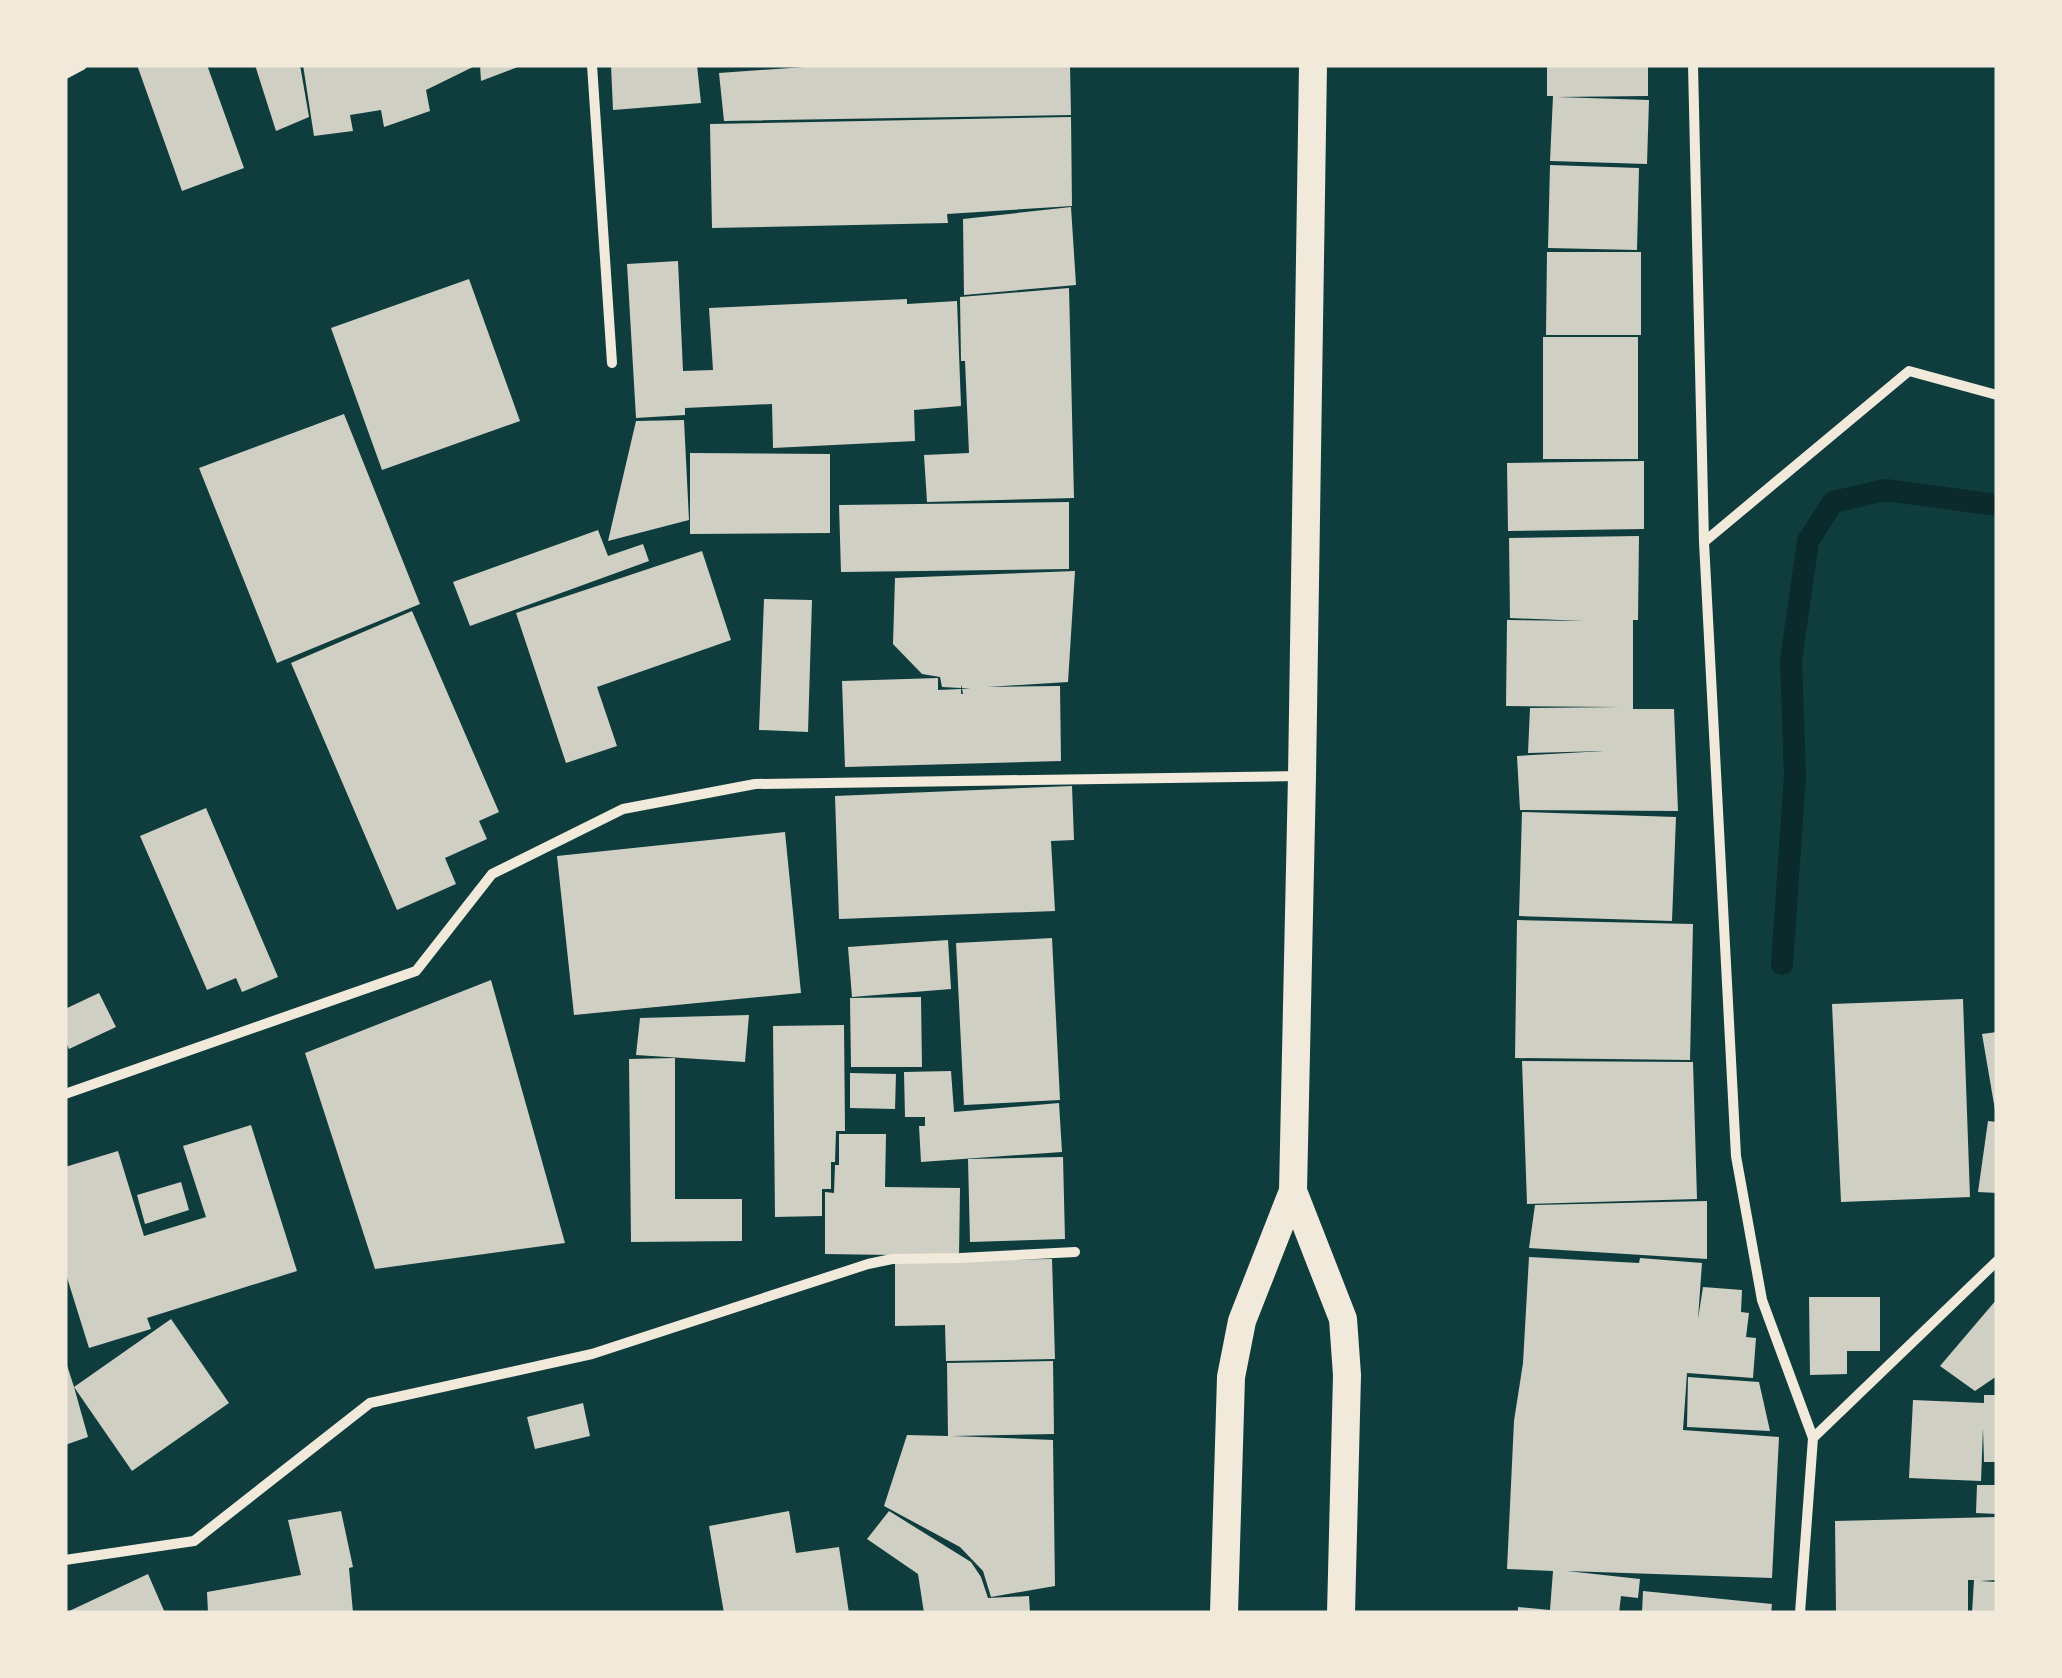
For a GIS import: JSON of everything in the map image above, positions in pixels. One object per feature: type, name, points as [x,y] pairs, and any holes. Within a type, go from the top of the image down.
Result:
[{"type":"highway","points":[[1224,1613],[1231,1376],[1242,1321],[1292,1192],[1313,65]]},
{"type":"highway","points":[[1292,1192],[1343,1319],[1347,1375],[1341,1613]]},
{"type":"street","points":[[65,74],[82,65]]},
{"type":"street","points":[[592,65],[612,364]]},
{"type":"street","points":[[1693,65],[1704,542],[1736,1156],[1762,1300],[1813,1438],[1800,1613]]},
{"type":"street","points":[[1704,542],[1910,371],[1997,394]]},
{"type":"street","points":[[65,1094],[416,971],[492,874],[623,809],[756,784],[1302,776]]},
{"type":"street","points":[[65,1560],[194,1541],[370,1403],[592,1354],[868,1264],[892,1259],[1075,1252]]},
{"type":"street","points":[[1813,1438],[1997,1261]]},
{"type":"building","points":[[137,65],[207,65],[244,168],[182,191]]},
{"type":"building","points":[[255,65],[300,65],[309,117],[276,131]]},
{"type":"building","points":[[303,65],[477,65],[426,90],[430,111],[384,127],[381,110],[350,115],[353,131],[314,136]]},
{"type":"building","points":[[480,65],[523,65],[481,81]]},
{"type":"building","points":[[611,65],[697,65],[701,103],[613,110]]},
{"type":"building","points":[[832,65],[1070,65],[1071,115],[724,121],[719,73]]},
{"type":"building","points":[[1547,65],[1648,65],[1648,96],[1557,97],[1649,100],[1647,164],[1550,161],[1553,96],[1547,96]]},
{"type":"building","points":[[1071,117],[1072,206],[947,214],[948,223],[712,228],[710,124]]},
{"type":"building","points":[[1550,165],[1639,168],[1637,250],[1548,248]]},
{"type":"building","points":[[1071,207],[1076,285],[964,295],[963,219]]},
{"type":"building","points":[[1547,252],[1641,252],[1641,335],[1546,335]]},
{"type":"building","points":[[678,261],[683,371],[713,370],[709,308],[907,299],[907,304],[957,301],[961,406],[914,410],[915,441],[773,448],[772,404],[685,408],[685,415],[636,418],[627,264]]},
{"type":"building","points":[[469,279],[520,421],[382,470],[331,328]]},
{"type":"building","points":[[1069,288],[1074,498],[927,502],[924,455],[969,453],[960,297]]},
{"type":"building","points":[[1543,337],[1638,337],[1638,459],[1543,459]]},
{"type":"building","points":[[344,414],[420,604],[277,663],[199,468]]},
{"type":"building","points":[[684,420],[689,520],[608,541],[636,421]]},
{"type":"building","points":[[690,453],[830,454],[830,533],[690,534]]},
{"type":"building","points":[[1644,461],[1644,529],[1508,531],[1507,463]]},
{"type":"building","points":[[1069,502],[1069,569],[841,572],[839,505]]},
{"type":"building","points":[[598,530],[608,556],[643,544],[649,561],[470,626],[453,582]]},
{"type":"building","points":[[1639,536],[1638,620],[1633,620],[1633,709],[1674,709],[1678,811],[1520,810],[1517,756],[1604,751],[1528,753],[1530,708],[1622,707],[1506,706],[1507,620],[1584,621],[1510,618],[1509,538]]},
{"type":"building","points":[[702,551],[731,640],[597,687],[617,746],[566,763],[516,613]]},
{"type":"building","points":[[1075,571],[1068,682],[987,687],[1060,686],[1061,761],[845,767],[842,681],[938,678],[938,690],[961,689],[963,694],[962,689],[970,689],[961,685],[942,687],[940,677],[922,674],[893,644],[895,578]]},
{"type":"building","points":[[764,599],[812,600],[808,732],[759,730]]},
{"type":"building","points":[[412,611],[499,812],[479,821],[487,839],[445,858],[456,884],[397,910],[291,663]]},
{"type":"building","points":[[1072,786],[1074,840],[1051,841],[1055,911],[839,919],[835,796]]},
{"type":"building","points":[[206,808],[278,977],[242,992],[236,978],[207,990],[140,836]]},
{"type":"building","points":[[1522,812],[1676,817],[1672,921],[1519,916]]},
{"type":"building","points":[[785,832],[801,993],[574,1015],[557,856]]},
{"type":"building","points":[[1517,920],[1693,924],[1690,1060],[1515,1058]]},
{"type":"building","points":[[1052,938],[1060,1100],[964,1105],[956,943]]},
{"type":"building","points":[[948,940],[951,989],[852,997],[848,947]]},
{"type":"building","points":[[491,980],[565,1243],[375,1269],[305,1053]]},
{"type":"building","points":[[99,993],[116,1027],[69,1049],[65,1040],[65,1009]]},
{"type":"building","points":[[921,997],[922,1067],[851,1067],[850,998]]},
{"type":"building","points":[[1963,999],[1970,1197],[1841,1202],[1832,1004]]},
{"type":"building","points":[[749,1015],[745,1062],[636,1055],[640,1018]]},
{"type":"building","points":[[844,1025],[845,1131],[836,1131],[831,1189],[822,1189],[822,1216],[775,1217],[773,1026]]},
{"type":"building","points":[[1997,1032],[1997,1110],[1995,1110],[1982,1034]]},
{"type":"building","points":[[675,1058],[675,1199],[742,1199],[742,1241],[631,1242],[629,1059]]},
{"type":"building","points":[[1522,1061],[1693,1062],[1697,1199],[1527,1204]]},
{"type":"building","points":[[951,1071],[954,1112],[1059,1103],[1062,1152],[921,1162],[919,1126],[925,1126],[925,1117],[905,1117],[904,1072]]},
{"type":"building","points":[[850,1073],[896,1074],[895,1109],[850,1108]]},
{"type":"building","points":[[1988,1121],[1997,1122],[1997,1193],[1978,1192]]},
{"type":"building","points":[[251,1125],[297,1271],[147,1318],[151,1329],[89,1348],[65,1271],[65,1167],[118,1151],[144,1236],[206,1217],[183,1146]]},
{"type":"building","points":[[839,1134],[886,1134],[885,1187],[960,1188],[959,1256],[825,1254],[825,1192],[834,1193]]},
{"type":"building","points":[[1063,1157],[1065,1239],[970,1242],[968,1159]]},
{"type":"building","points":[[181,1182],[189,1210],[145,1224],[137,1195]]},
{"type":"building","points":[[1707,1201],[1707,1259],[1529,1248],[1535,1205]]},
{"type":"building","points":[[1529,1257],[1702,1263],[1698,1319],[1703,1287],[1742,1290],[1741,1312],[1749,1313],[1746,1337],[1756,1338],[1753,1378],[1687,1373],[1683,1430],[1779,1437],[1772,1578],[1567,1571],[1640,1579],[1638,1598],[1621,1596],[1619,1613],[1518,1613],[1518,1607],[1550,1610],[1553,1571],[1507,1569],[1514,1421],[1523,1363]]},
{"type":"building","points":[[1052,1259],[1055,1359],[946,1361],[945,1325],[895,1326],[895,1261]]},
{"type":"building","points":[[1809,1297],[1880,1297],[1880,1351],[1847,1351],[1847,1374],[1810,1375]]},
{"type":"building","points":[[1997,1299],[1997,1376],[1975,1391],[1940,1366]]},
{"type":"building","points":[[171,1319],[229,1403],[132,1471],[74,1387]]},
{"type":"building","points":[[65,1359],[88,1437],[65,1445]]},
{"type":"building","points":[[1053,1361],[1054,1434],[952,1436],[1053,1440],[1055,1586],[991,1597],[983,1571],[960,1547],[884,1506],[907,1435],[948,1436],[947,1363]]},
{"type":"building","points":[[1688,1377],[1759,1382],[1770,1431],[1687,1427]]},
{"type":"building","points":[[1984,1395],[1997,1395],[1997,1462],[1984,1462],[1983,1428],[1981,1481],[1909,1478],[1913,1400],[1984,1403]]},
{"type":"building","points":[[583,1403],[590,1436],[535,1449],[527,1417]]},
{"type":"building","points":[[1977,1485],[1997,1485],[1997,1514],[1976,1513]]},
{"type":"building","points":[[341,1511],[353,1567],[349,1568],[353,1613],[208,1613],[207,1592],[301,1575],[288,1520]]},
{"type":"building","points":[[789,1511],[796,1553],[839,1547],[849,1613],[724,1613],[709,1526]]},
{"type":"building","points":[[889,1511],[971,1562],[988,1598],[1029,1596],[1030,1613],[924,1613],[918,1574],[867,1539]]},
{"type":"building","points":[[1997,1517],[1997,1580],[1980,1581],[1997,1582],[1997,1613],[1972,1613],[1974,1580],[1968,1580],[1968,1613],[1836,1613],[1835,1521]]},
{"type":"building","points":[[148,1574],[165,1613],[65,1613]]},
{"type":"building","points":[[1643,1591],[1772,1604],[1771,1613],[1642,1613]]},
{"type":"waterway","points":[[1782,964],[1795,776],[1791,660],[1808,541],[1833,502],[1885,490],[1997,505]]}]
